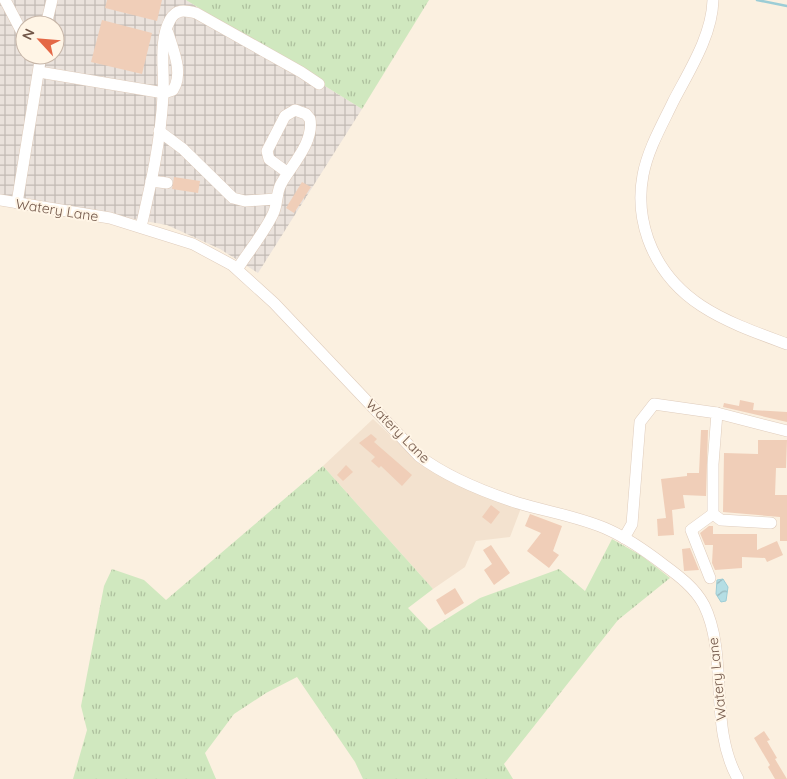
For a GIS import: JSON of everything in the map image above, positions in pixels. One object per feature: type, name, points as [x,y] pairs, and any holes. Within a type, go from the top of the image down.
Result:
[{"type":"street","points":[[5,0],[15,19]]},
{"type":"street","points":[[48,15],[52,0]]},
{"type":"street","points":[[713,0],[707,30],[700,48],[652,146],[643,175],[643,225],[654,255],[666,276],[687,297],[713,313],[754,332],[787,344]]},
{"type":"street","points":[[141,227],[160,131],[164,93],[162,85],[166,28],[176,13],[180,10],[196,13],[319,84]]},
{"type":"street","points":[[17,203],[37,65]]},
{"type":"street","points":[[54,65],[164,93]]},
{"type":"street","points":[[238,268],[274,213],[276,198],[281,184],[288,173],[311,130],[310,119],[306,114],[295,110],[285,116],[267,151],[269,160],[288,173]]},
{"type":"street","points":[[160,131],[183,149],[233,198],[245,201],[276,198]]},
{"type":"street","points":[[151,180],[168,183]]},
{"type":"street","name":"Watery Lane","points":[[0,200],[110,218],[193,244],[238,268],[274,303],[419,456],[432,466],[444,473],[516,502],[590,524],[624,538],[684,579],[703,604],[712,624],[719,707],[725,746],[738,779]]},
{"type":"street","points":[[624,538],[632,524],[640,422],[654,404],[717,413],[787,431]]},
{"type":"street","points":[[712,514],[717,413]]},
{"type":"street","points":[[712,514],[721,520],[771,523]]},
{"type":"street","points":[[710,578],[691,530],[712,514]]},
{"type":"shaded area","points":[[0,0],[186,0],[362,109],[258,273],[220,249],[167,225],[0,195]]},
{"type":"shaded area","points":[[373,419],[423,466],[448,480],[521,508],[510,537],[476,541],[465,567],[433,589],[323,466]]},
{"type":"green space","points":[[186,0],[429,0],[362,109]]},
{"type":"green space","points":[[323,466],[433,589],[408,608],[429,630],[480,598],[559,569],[585,591],[612,539],[642,556],[670,578],[618,620],[504,764],[513,779],[363,779],[355,762],[297,677],[266,693],[234,714],[205,753],[216,779],[73,779],[87,730],[81,706],[104,586],[112,569],[144,580],[166,600]]},
{"type":"water","points":[[723,579],[728,587],[726,601],[721,602],[716,594],[717,580]]},
{"type":"building","points":[[107,0],[162,0],[157,21],[105,8]]},
{"type":"building","points":[[102,20],[152,33],[142,74],[91,62]]},
{"type":"building","points":[[174,177],[200,181],[198,193],[172,189]]},
{"type":"building","points":[[302,182],[311,187],[294,213],[286,208]]},
{"type":"building","points":[[740,400],[754,403],[753,410],[787,412],[787,422],[723,407],[724,403],[739,406]]},
{"type":"building","points":[[701,430],[708,430],[706,496],[683,495],[685,508],[672,510],[674,535],[658,536],[657,519],[666,518],[661,479],[687,476],[687,473],[699,473]]},
{"type":"building","points":[[371,434],[377,439],[374,442],[412,475],[402,486],[381,466],[379,468],[371,461],[375,457],[359,443]]},
{"type":"building","points":[[758,440],[787,440],[786,468],[776,468],[775,495],[787,495],[787,541],[780,541],[780,517],[723,512],[724,453],[758,454]]},
{"type":"building","points":[[346,465],[353,472],[343,481],[337,475]]},
{"type":"building","points":[[491,505],[500,512],[491,524],[482,517]]},
{"type":"building","points":[[530,514],[562,526],[553,551],[559,555],[549,568],[527,551],[541,533],[525,526]]},
{"type":"building","points":[[709,526],[713,526],[713,534],[757,534],[757,550],[777,541],[783,555],[767,562],[765,558],[742,557],[742,568],[715,570],[712,563],[713,545],[705,545],[700,533]]},
{"type":"building","points":[[491,545],[510,573],[494,585],[484,570],[492,564],[483,550]]},
{"type":"building","points":[[690,548],[699,570],[684,571],[682,549]]},
{"type":"building","points":[[455,588],[464,603],[445,615],[436,600]]},
{"type":"building","points":[[764,731],[770,740],[767,741],[777,758],[775,759],[787,779],[775,779],[768,767],[770,765],[754,738]]},
{"type":"waterway","points":[[757,0],[787,6]]}]
